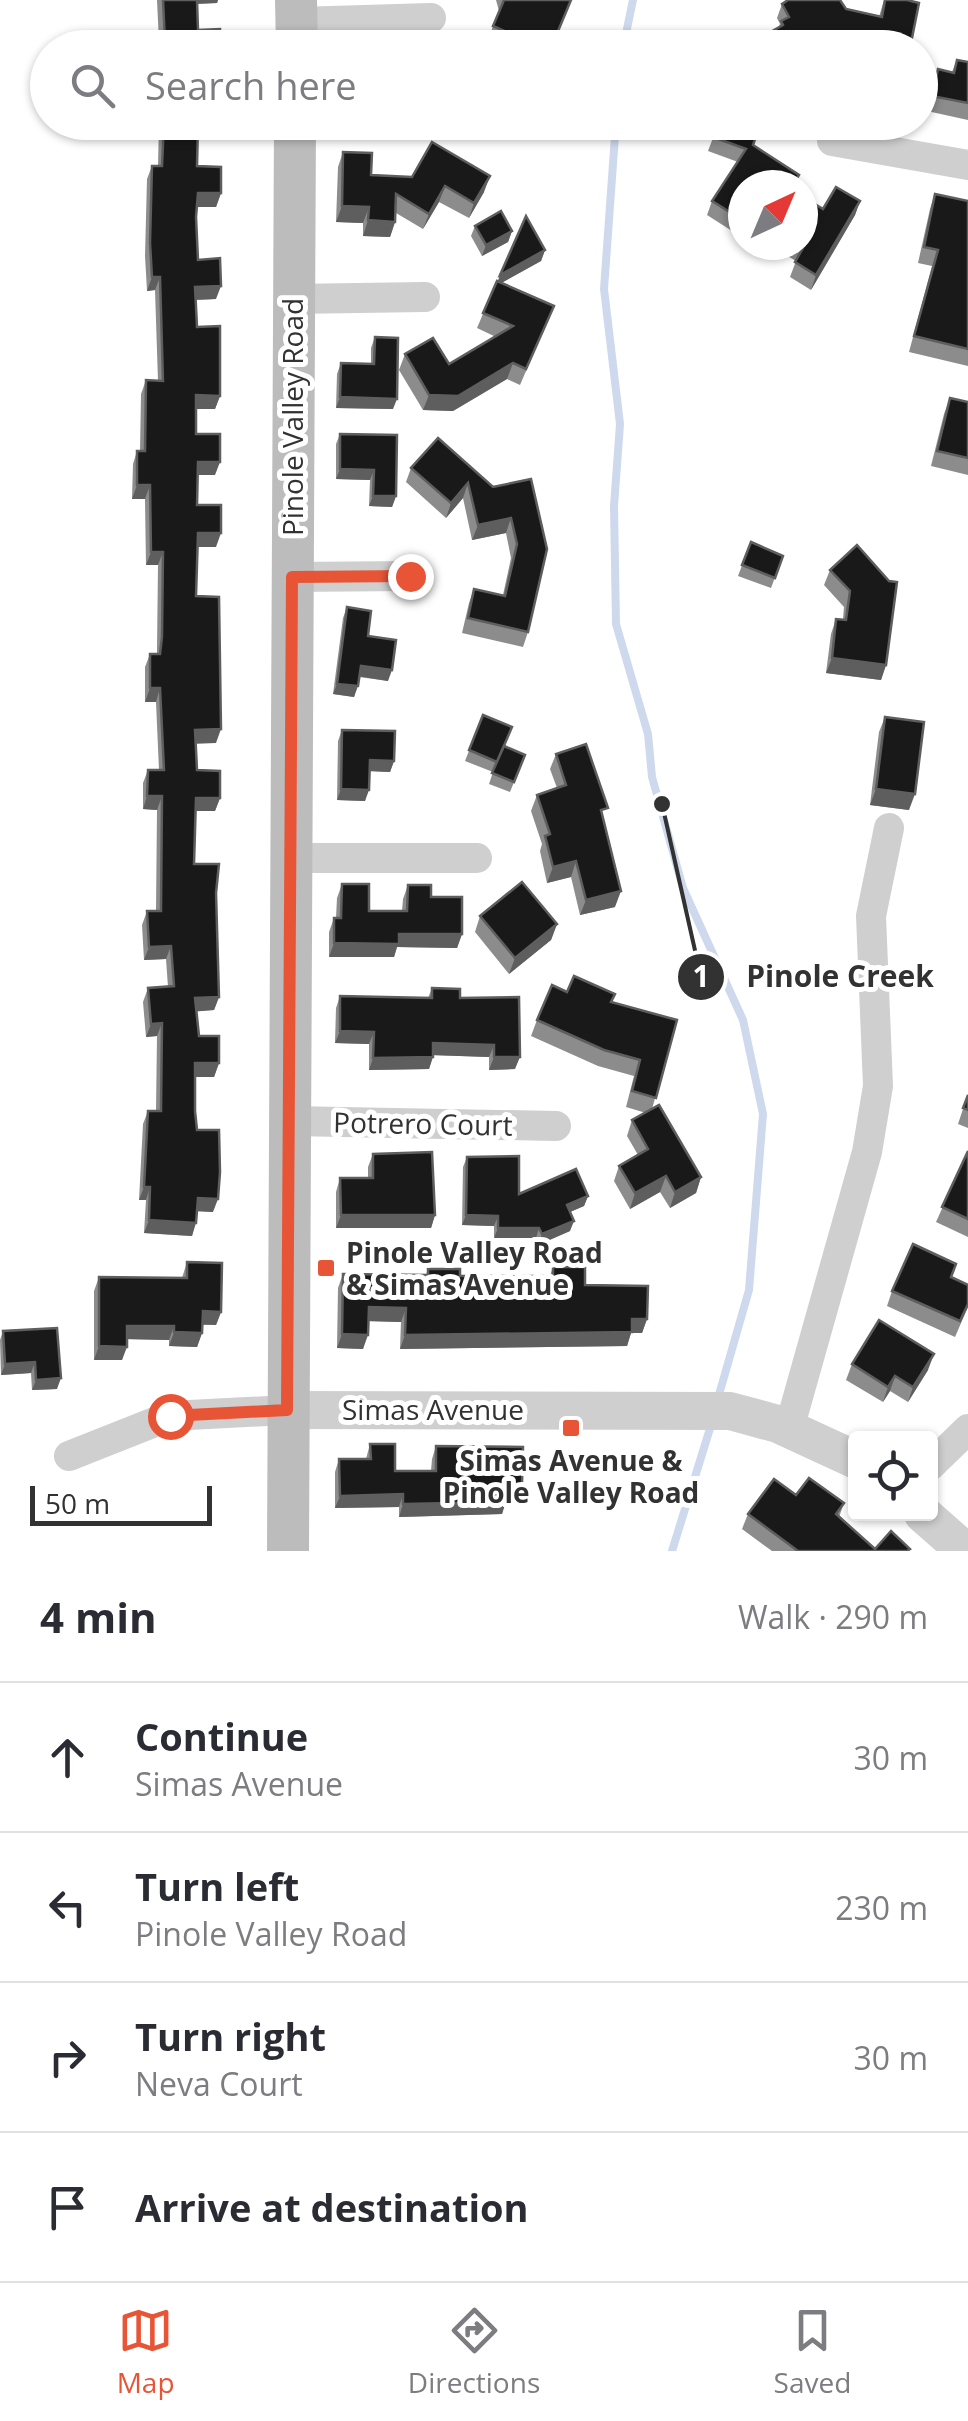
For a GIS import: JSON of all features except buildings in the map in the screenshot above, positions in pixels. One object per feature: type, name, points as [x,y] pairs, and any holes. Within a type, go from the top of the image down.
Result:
[{"type":"main road","name":"Pinole Valley Road","points":[[288,1551],[296,140]]},
{"type":"street","points":[[297,23],[431,18]]},
{"type":"street","points":[[832,141],[968,165]]},
{"type":"street","points":[[292,299],[425,297]]},
{"type":"street","points":[[292,577],[410,576]]},
{"type":"street","points":[[784,1426],[868,1152],[878,1086],[871,916],[889,828]]},
{"type":"street","points":[[290,858],[477,858]]},
{"type":"street","name":"Potrero Court","points":[[291,1121],[556,1126]]},
{"type":"street","name":"Simas Avenue","points":[[69,1456],[170,1416],[287,1410],[665,1408],[730,1411],[784,1426],[848,1456]]},
{"type":"street","points":[[938,1458],[968,1429]]},
{"type":"street","points":[[931,1521],[965,1551]]},
{"type":"waterway","points":[[627,30],[633,0]]},
{"type":"waterway","points":[[615,140],[604,289],[620,424],[614,506],[616,624],[648,734],[652,777],[683,888],[743,1020],[763,1114],[749,1290],[718,1398]]},
{"type":"waterway","points":[[672,1551],[712,1422]]},
{"type":"place","name":"Pinole Creek","points":[[662,804]]},
{"type":"place","name":"Pinole Valley Road & Simas Avenue","points":[[326,1268]]},
{"type":"place","name":"Simas Avenue & Pinole Valley Road","points":[[571,1428]]},
{"type":"route","points":[[170,1416],[287,1410],[292,577],[410,576]]}]
